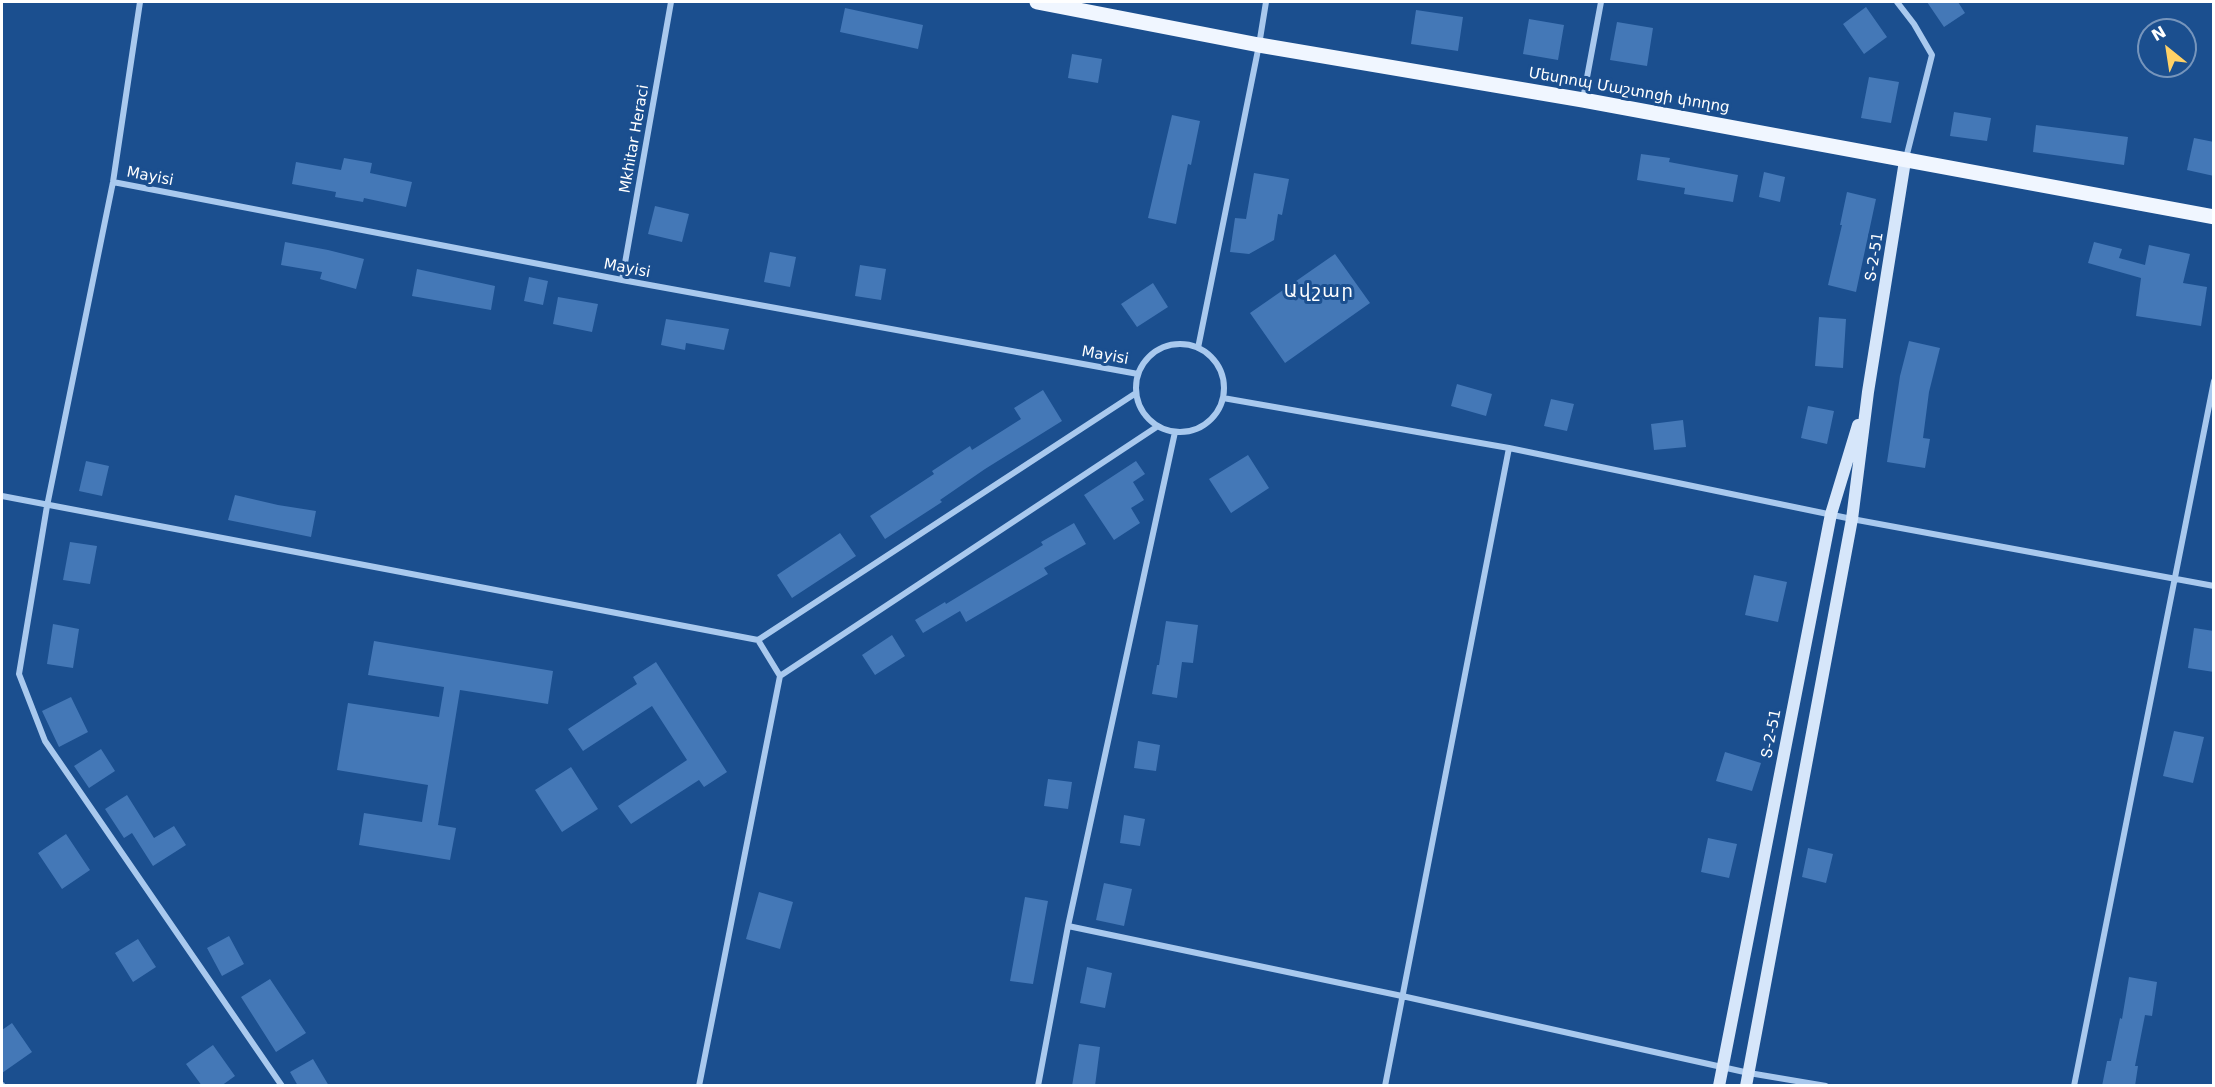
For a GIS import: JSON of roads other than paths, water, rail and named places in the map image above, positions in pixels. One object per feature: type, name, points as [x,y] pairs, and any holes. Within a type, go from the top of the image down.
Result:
[{"type":"main road","name":"Մեսրոպ Մաշտոցի փողոց","points":[[1037,2],[1259,45],[1583,100],[2214,217]]},
{"type":"street","points":[[140,2],[112,182],[47,506],[19,674],[45,741],[282,1086]]},
{"type":"street","name":"Mkhitar Heraci","points":[[622,280],[671,2]]},
{"type":"street","points":[[1198,348],[1266,2]]},
{"type":"street","points":[[1583,100],[1601,2]]},
{"type":"street","points":[[1898,2],[1914,24],[1932,56],[1905,161]]},
{"type":"street","name":"Տ-2-51","points":[[1746,1086],[1852,519],[1868,392],[1905,161]]},
{"type":"street","name":"Mayisi","points":[[112,182],[622,280],[1138,374]]},
{"type":"street","points":[[1184,344],[1198,348],[1211,356],[1220,368],[1224,383],[1223,398],[1214,414],[1200,427],[1175,432],[1158,426],[1147,418],[1140,407],[1136,393],[1138,374],[1150,356],[1169,345],[1184,344]]},
{"type":"street","points":[[2074,1086],[2214,381]]},
{"type":"street","name":"Տ-2-51","points":[[1719,1086],[1831,514],[1868,392]]},
{"type":"street","points":[[2,496],[758,640],[1136,393]]},
{"type":"street","points":[[1223,398],[1509,447],[1852,519],[2176,577],[2214,586]]},
{"type":"street","points":[[780,676],[1158,426]]},
{"type":"street","points":[[1038,1086],[1068,926],[1175,432]]},
{"type":"street","points":[[1385,1086],[1509,447]]},
{"type":"street","points":[[699,1086],[780,676],[758,640]]},
{"type":"street","points":[[1068,926],[1402,996],[1722,1067],[1826,1086]]},
{"type":"district","name":"Ավշար","points":[[1319,292]]}]
